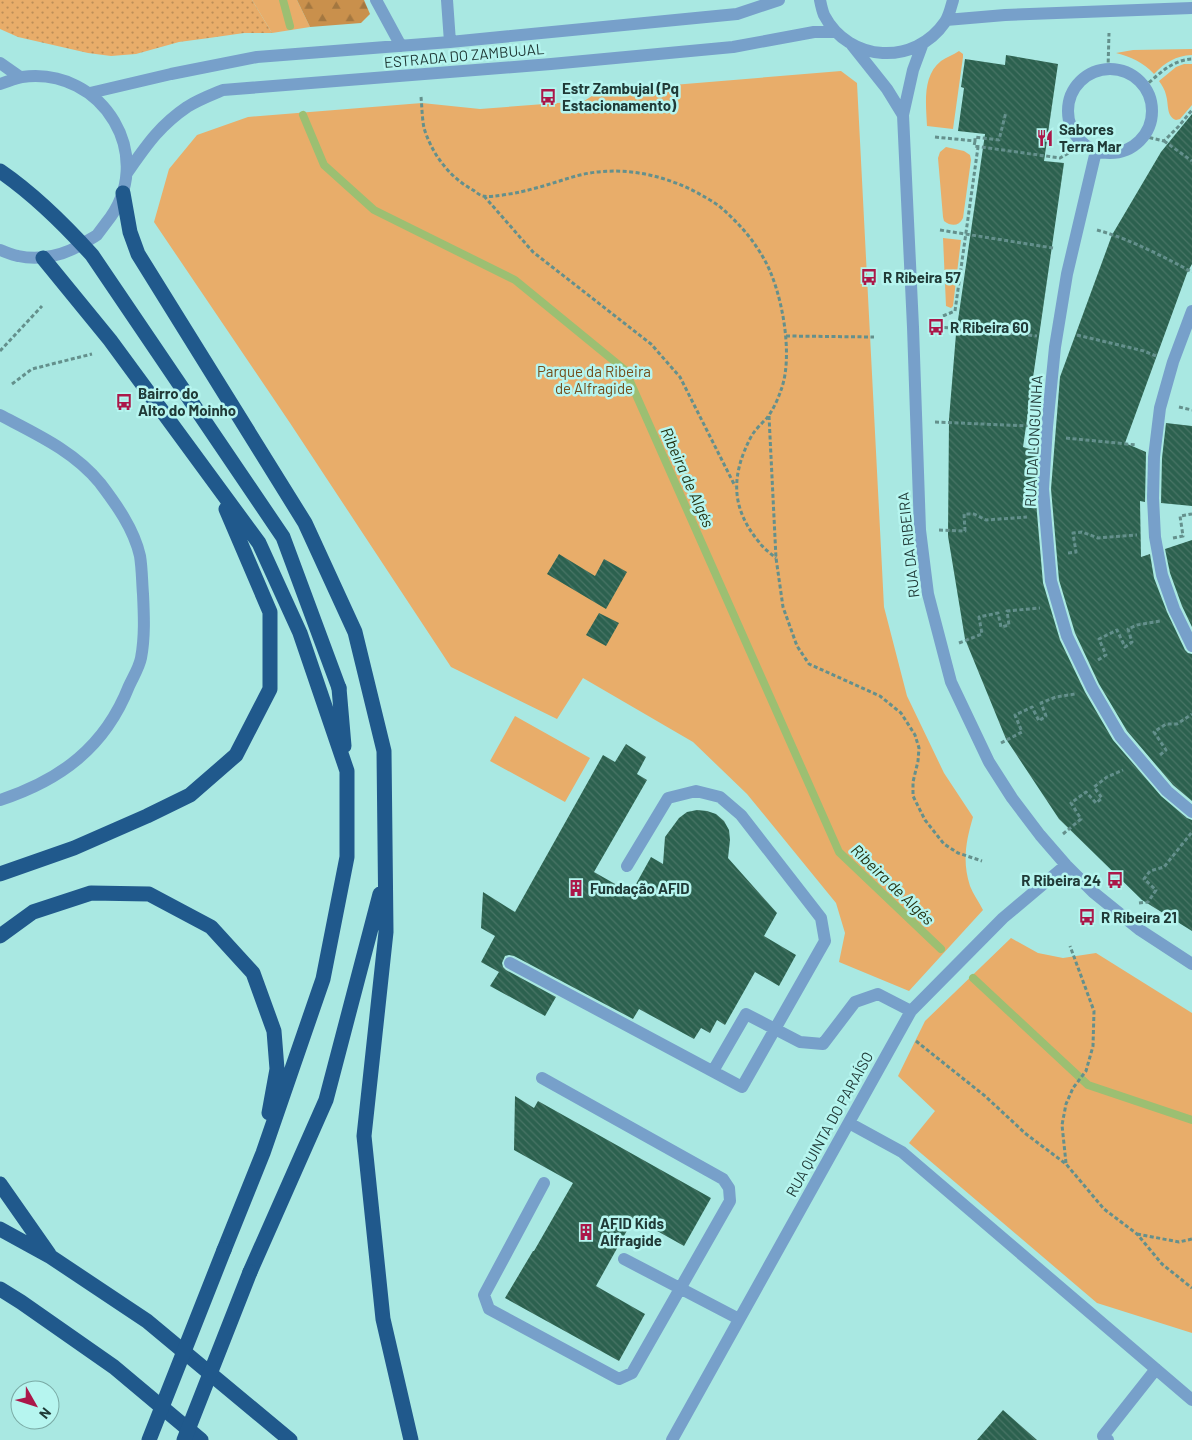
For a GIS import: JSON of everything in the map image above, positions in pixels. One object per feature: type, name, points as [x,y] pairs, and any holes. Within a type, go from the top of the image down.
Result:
[{"type":"highway","points":[[0,171],[62,221],[92,255],[282,537],[340,688],[347,771],[347,857],[323,979],[263,1154],[149,1440]]},
{"type":"highway","points":[[123,193],[130,232],[138,254],[305,523],[355,632],[384,751],[386,932],[364,1136],[383,1320],[411,1440]]},
{"type":"highway","points":[[43,258],[110,340],[259,543],[300,633],[347,771]]},
{"type":"highway","points":[[0,874],[74,848],[190,795],[236,755],[270,689],[270,612],[236,530],[210,476]]},
{"type":"highway","points":[[184,1440],[250,1272],[326,1100],[385,876]]},
{"type":"highway","points":[[0,936],[33,912],[91,893],[149,894],[211,927],[253,973],[274,1032],[277,1068],[263,1154]]},
{"type":"highway","points":[[0,1184],[51,1257]]},
{"type":"highway","points":[[0,1229],[51,1257],[147,1321],[290,1440]]},
{"type":"highway","points":[[0,1290],[21,1302],[114,1366],[201,1440]]},
{"type":"street","points":[[376,0],[400,46]]},
{"type":"street","points":[[448,0],[450,42]]},
{"type":"street","name":"ESTRADA DO ZAMBUJAL","points":[[90,93],[171,74],[257,57],[450,42],[737,14],[778,0]]},
{"type":"street","points":[[820,0],[824,14],[836,32],[852,45],[871,52],[890,54],[908,50],[923,43],[936,33],[946,20],[953,0]]},
{"type":"street","points":[[946,20],[1004,15],[1192,8]]},
{"type":"street","name":"ESTRADA DO ZAMBUJAL","points":[[127,174],[148,142],[164,124],[189,106],[223,90],[733,48],[814,32],[836,32]]},
{"type":"street","name":"RUA DA RIBEIRA","points":[[923,43],[913,70],[903,115],[920,530],[928,594],[951,682],[985,752],[1012,798],[1049,846],[1093,892],[1140,930],[1192,964]]},
{"type":"street","name":"RUA DA RIBEIRA","points":[[852,45],[887,89],[903,115]]},
{"type":"street","points":[[0,63],[20,77]]},
{"type":"street","points":[[1108,69],[1122,71],[1135,77],[1144,87],[1150,98],[1152,112],[1143,136],[1134,145],[1122,151],[1109,153],[1083,144],[1074,133],[1069,119],[1068,105],[1073,91],[1082,80],[1094,72],[1108,69]]},
{"type":"street","points":[[0,84],[20,77],[44,76],[68,82],[90,93],[107,110],[120,130],[126,154],[127,174],[123,193],[115,212],[97,235],[72,251],[43,258],[19,256],[0,258]]},
{"type":"street","name":"RUA DA LONGUINHA","points":[[1096,150],[1067,274],[1055,347],[1043,490],[1051,581],[1067,636],[1092,688],[1120,736],[1168,791],[1192,812]]},
{"type":"street","points":[[0,250],[19,256]]},
{"type":"street","points":[[1192,311],[1172,362],[1160,408],[1154,457],[1153,498],[1155,537],[1162,575],[1174,609],[1192,646]]},
{"type":"street","points":[[0,416],[60,447],[85,468],[99,483],[125,519],[140,556],[144,633],[141,660],[123,702],[109,725],[90,749],[57,775],[0,800]]},
{"type":"street","points":[[510,963],[742,1087],[824,941],[821,918],[741,815],[720,797],[696,791],[668,798],[627,866]]},
{"type":"street","name":"RUA QUINTA DO PARAÍSO","points":[[672,1440],[911,1011],[1004,918],[1066,865]]},
{"type":"street","points":[[713,1071],[746,1014],[800,1042],[823,1044],[855,1002],[878,994],[911,1011]]},
{"type":"street","points":[[542,1078],[722,1179],[729,1188],[730,1201],[632,1373],[619,1379],[489,1309],[484,1295],[544,1183]]},
{"type":"street","points":[[848,1122],[902,1152],[1192,1400]]},
{"type":"street","points":[[624,1259],[739,1319]]},
{"type":"street","points":[[1108,1440],[1103,1436],[1156,1369]]},
{"type":"path","points":[[1108,69],[1110,32]]},
{"type":"path","points":[[1144,87],[1170,65],[1183,59],[1192,59]]},
{"type":"path","points":[[421,97],[424,126],[432,149],[445,168],[463,185],[484,196],[533,252],[651,344],[680,377],[735,487],[739,508],[747,527],[760,544],[776,558]]},
{"type":"path","points":[[1164,141],[1192,110]]},
{"type":"path","points":[[1006,112],[999,140],[975,137],[974,146],[1060,158],[1083,144]]},
{"type":"path","points":[[1143,136],[1164,141],[1192,161]]},
{"type":"path","points":[[935,137],[975,141]]},
{"type":"path","points":[[943,316],[955,311],[978,146]]},
{"type":"path","points":[[484,196],[515,193],[547,186],[582,175],[617,171],[653,175],[687,186],[718,205],[744,230],[764,259],[778,292],[786,336],[786,368],[782,389],[769,416],[753,433],[742,457],[735,487]]},
{"type":"path","points":[[940,230],[1050,247]]},
{"type":"path","points":[[1114,235],[1192,272]]},
{"type":"path","points":[[0,351],[42,306]]},
{"type":"path","points":[[942,327],[1020,334]]},
{"type":"path","points":[[786,336],[874,337]]},
{"type":"path","points":[[1088,337],[1144,351]]},
{"type":"path","points":[[12,384],[32,369],[92,354]]},
{"type":"path","points":[[1185,408],[1192,410]]},
{"type":"path","points":[[769,416],[776,558],[783,607],[798,646],[810,664],[880,696],[901,713],[915,735],[919,748],[913,782],[913,796],[925,820],[944,844],[958,853],[982,861]]},
{"type":"path","points":[[949,422],[1013,424]]},
{"type":"path","points":[[1069,438],[1118,443]]},
{"type":"path","points":[[920,530],[964,530],[964,514],[974,514],[986,520],[1020,518]]},
{"type":"path","points":[[1183,530],[1180,516],[1192,514]]},
{"type":"path","points":[[1076,547],[1073,533],[1082,532],[1098,538],[1116,536]]},
{"type":"path","points":[[943,650],[982,634],[979,617],[998,613],[1001,627],[1009,625],[1007,611],[1022,609]]},
{"type":"path","points":[[1104,652],[1099,639],[1117,630],[1125,647],[1132,642],[1128,629],[1137,625]]},
{"type":"path","points":[[985,752],[1022,732],[1015,715],[1032,707],[1039,721],[1046,716],[1041,703],[1056,697]]},
{"type":"path","points":[[1163,746],[1154,732],[1166,724],[1177,724],[1192,714]]},
{"type":"path","points":[[1049,846],[1081,819],[1071,803],[1086,792],[1096,804],[1102,798],[1094,788],[1108,777]]},
{"type":"path","points":[[1139,904],[1148,902],[1156,890],[1144,879],[1150,871],[1164,868],[1192,832]]},
{"type":"path","points":[[1066,1164],[1062,1125],[1066,1104],[1073,1088],[1086,1071],[1093,1046],[1094,1012],[1070,946]]},
{"type":"path","points":[[900,1029],[985,1096],[1026,1134],[1066,1164],[1104,1209],[1137,1234],[1162,1264],[1192,1288]]},
{"type":"path","points":[[1137,1234],[1180,1242],[1192,1239]]},
{"type":"green space","points":[[0,0],[252,0],[272,33],[244,33],[179,42],[136,54],[111,56],[88,53],[18,37],[0,29]]},
{"type":"green space","points":[[252,0],[297,0],[310,27],[272,33]]},
{"type":"green space","points":[[297,0],[364,0],[370,14],[361,23],[310,27]]},
{"type":"green space","points":[[1192,49],[1192,55],[1171,60],[1154,74],[1136,60],[1116,53],[1133,50]]},
{"type":"green space","points":[[959,51],[963,54],[963,57],[953,129],[927,126],[926,91],[931,74],[941,61]]},
{"type":"green space","points":[[1192,64],[1192,105],[1180,119],[1176,120],[1169,113],[1166,93],[1159,81],[1176,67]]},
{"type":"green space","name":"Parque da Ribeira de Alfragide","points":[[841,71],[857,83],[884,607],[907,696],[944,773],[973,817],[968,834],[966,868],[970,886],[983,910],[909,991],[839,962],[845,933],[836,903],[747,794],[693,742],[583,678],[557,719],[451,667],[290,423],[154,222],[169,169],[197,135],[248,117],[422,103],[480,109],[584,101],[600,91]]},
{"type":"green space","points":[[946,147],[964,151],[970,155],[971,160],[963,218],[955,225],[944,221],[943,217],[938,158],[940,152]]},
{"type":"green space","points":[[943,238],[961,240],[953,306],[951,308],[946,306]]},
{"type":"green space","points":[[515,716],[590,758],[565,802],[490,761]]},
{"type":"green space","points":[[1011,938],[1038,953],[1063,958],[1096,953],[1192,1013],[1192,1333],[1097,1303],[909,1143],[935,1111],[898,1076],[925,1021]]},
{"type":"building","points":[[1006,55],[1058,64],[1044,161],[1064,163],[1023,447],[1033,450],[1038,437],[1035,490],[1043,583],[1060,640],[1085,692],[1113,740],[1161,796],[1192,820],[1192,931],[1142,900],[1059,819],[1006,739],[965,639],[948,536],[949,419],[956,334],[985,134],[958,131],[964,88],[961,87],[965,59],[1005,65]]},
{"type":"building","points":[[1192,114],[1192,264],[1187,273],[1125,443],[1146,452],[1145,502],[1140,501],[1141,557],[1150,554],[1154,578],[1167,612],[1185,650],[1192,654],[1192,801],[1173,785],[1127,731],[1099,684],[1075,633],[1059,580],[1051,489],[1060,377],[1112,235],[1161,152]]},
{"type":"building","points":[[1166,423],[1192,426],[1192,506],[1161,503],[1162,458]]},
{"type":"building","points":[[1192,540],[1192,627],[1170,573],[1165,549]]},
{"type":"building","points":[[559,554],[595,576],[604,559],[627,572],[606,609],[547,574]]},
{"type":"building","points":[[599,613],[619,623],[606,646],[586,635]]},
{"type":"building","name":"Fundação AFID","points":[[626,744],[646,757],[637,774],[647,780],[594,872],[631,893],[651,857],[663,864],[665,837],[679,818],[687,812],[697,810],[716,814],[724,821],[729,830],[728,858],[777,913],[764,936],[796,955],[779,986],[755,972],[725,1025],[717,1020],[710,1033],[701,1028],[694,1039],[639,1009],[633,1019],[514,956],[505,956],[502,963],[506,970],[556,997],[545,1016],[490,986],[499,972],[481,962],[495,936],[481,928],[483,892],[515,912],[603,755],[615,762]]},
{"type":"building","name":"AFID Kids Alfragide","points":[[515,1096],[534,1108],[538,1101],[711,1198],[684,1246],[634,1218],[596,1286],[645,1314],[619,1361],[505,1298],[573,1183],[514,1150]]},
{"type":"building","points":[[1003,1410],[1037,1440],[977,1440]]},
{"type":"waterway","name":"Ribeira de Algés","points":[[283,0],[290,26]]},
{"type":"waterway","name":"Ribeira de Algés","points":[[303,115],[324,165],[374,210],[515,280],[625,370],[839,852],[941,949]]},
{"type":"waterway","name":"Ribeira de Algés","points":[[973,978],[1088,1085],[1192,1120]]},
{"type":"place","name":"Estr Zambujal (Pq Estacionamento)","points":[[548,97]]},
{"type":"place","name":"Sabores Terra Mar","points":[[1045,138]]},
{"type":"place","name":"R Ribeira 57","points":[[869,277]]},
{"type":"place","name":"R Ribeira 60","points":[[936,327]]},
{"type":"place","name":"Bairro do Alto do Moinho","points":[[124,402]]},
{"type":"place","name":"R Ribeira 24","points":[[1115,880]]},
{"type":"place","name":"Fundação AFID","points":[[576,888]]},
{"type":"place","name":"R Ribeira 21","points":[[1087,917]]},
{"type":"place","name":"AFID Kids Alfragide","points":[[586,1232]]}]
